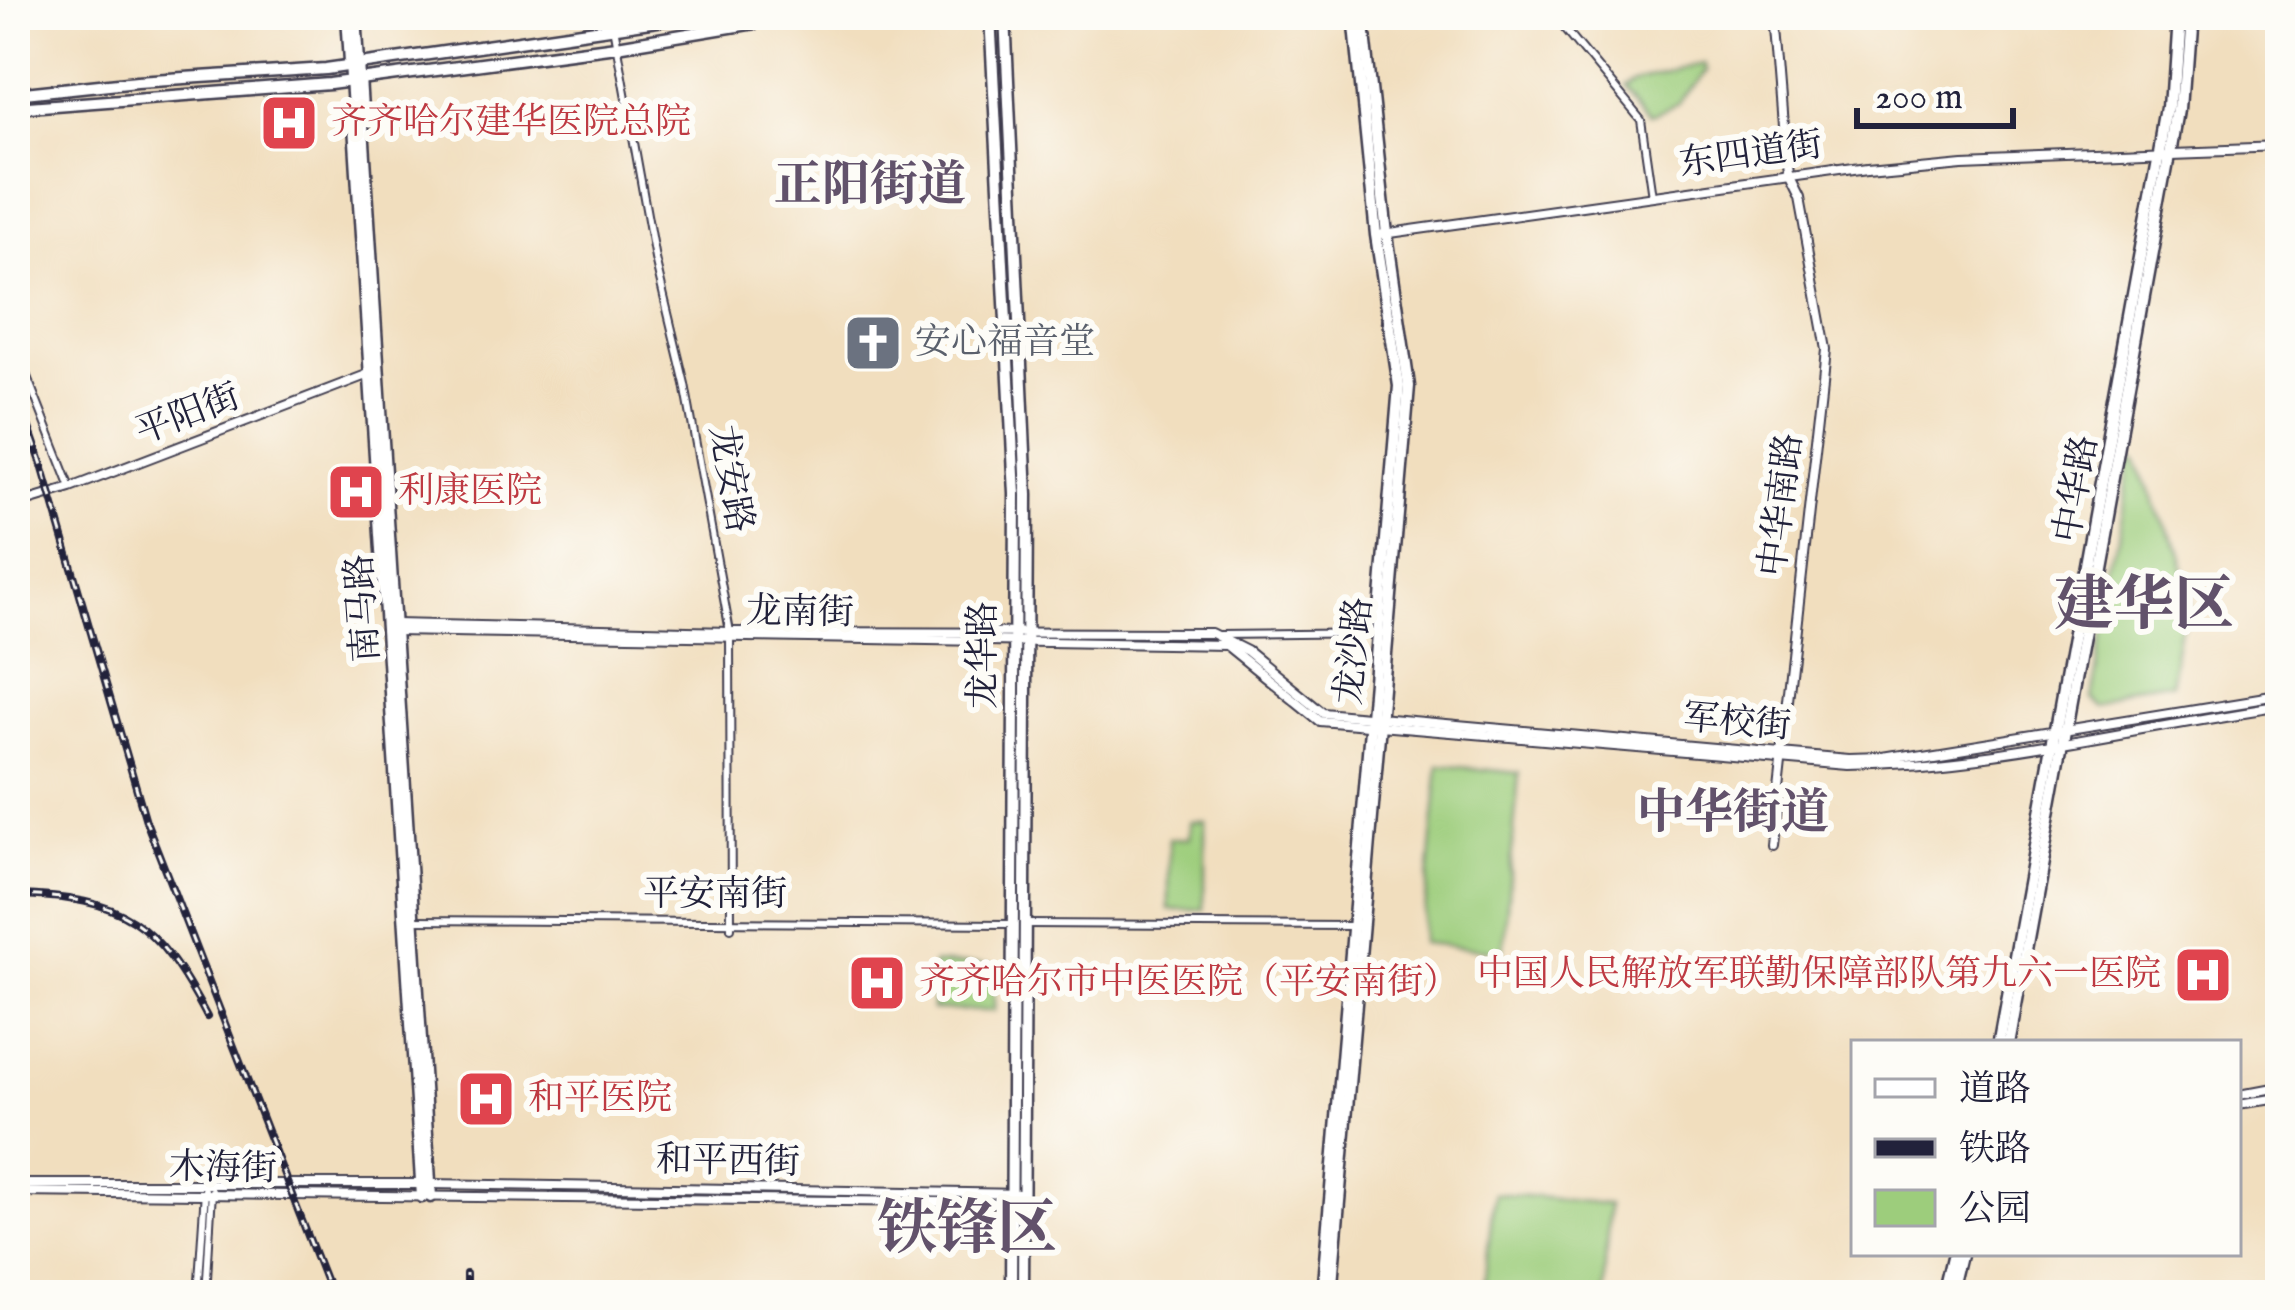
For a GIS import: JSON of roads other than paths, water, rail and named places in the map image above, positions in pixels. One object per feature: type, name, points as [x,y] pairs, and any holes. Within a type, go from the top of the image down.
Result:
[{"type":"main road","name":"南马路","points":[[351,15],[426,1191]]},
{"type":"main road","points":[[15,94],[354,65],[612,21],[698,15]]},
{"type":"main road","points":[[15,108],[355,81],[803,15]]},
{"type":"main road","name":"龙华路","points":[[990,15],[1021,636]]},
{"type":"main road","name":"龙华路","points":[[1005,15],[1027,494],[1021,636],[1018,1198],[1023,1295]]},
{"type":"main road","name":"龙沙路","points":[[1354,15],[1399,386],[1377,633],[1374,722]]},
{"type":"main road","name":"龙沙路","points":[[1331,1295],[1374,722],[1408,386],[1381,235],[1364,15]]},
{"type":"main road","name":"中华南路","points":[[1772,844],[1827,349],[1798,198],[1788,176],[1775,15]]},
{"type":"main road","name":"中华路","points":[[2164,149],[2174,15]]},
{"type":"main road","name":"中华路","points":[[1999,1040],[2183,67],[2185,15]]},
{"type":"main road","name":"东四道街","points":[[1381,235],[1788,176],[1963,158],[2280,145]]},
{"type":"main road","name":"平阳街","points":[[15,505],[71,488],[374,371]]},
{"type":"main road","name":"龙南街","points":[[391,628],[1216,638]]},
{"type":"main road","name":"军校街","points":[[1216,638],[1247,651],[1323,712],[1374,722]]},
{"type":"main road","name":"军校街","points":[[1216,638],[1320,721],[1886,766],[2280,706]]},
{"type":"main road","name":"军校街","points":[[1781,757],[1886,759],[2280,695]]},
{"type":"main road","name":"中华路","points":[[2008,1040],[2055,743]]},
{"type":"main road","name":"龙沙路","points":[[1322,1295],[1358,927]]},
{"type":"main road","points":[[2241,1094],[2280,1087]]},
{"type":"main road","points":[[2241,1104],[2280,1098]]},
{"type":"main road","name":"木海街","points":[[15,1188],[426,1191]]},
{"type":"main road","name":"和平西街","points":[[426,1191],[1018,1198]]},
{"type":"main road","name":"龙华路","points":[[1011,1295],[1018,1198]]},
{"type":"main road","points":[[1950,1295],[1958,1256]]},
{"type":"street","points":[[1554,15],[1641,120],[1652,196]]},
{"type":"street","name":"龙安路","points":[[612,21],[730,635],[731,925]]},
{"type":"street","points":[[15,346],[71,488]]},
{"type":"street","points":[[1216,638],[1377,633]]},
{"type":"street","points":[[1216,638],[1276,635]]},
{"type":"street","name":"平安南街","points":[[409,920],[1358,927]]},
{"type":"street","points":[[202,1295],[208,1191]]},
{"type":"railway","points":[[15,388],[146,821],[331,1295]]},
{"type":"railway","points":[[15,895],[85,902],[133,921],[171,957],[207,1017]]},
{"type":"railway","points":[[466,1274],[466,1295]]},
{"type":"place","name":"齐齐哈尔建华医院总院","points":[[289,123]]},
{"type":"place","name":"安心福音堂","points":[[873,343]]},
{"type":"place","name":"利康医院","points":[[356,492]]},
{"type":"place","name":"中国人民解放军联勤保障部队第九六一医院","points":[[2203,975]]},
{"type":"place","name":"齐齐哈尔市中医医院（平安南街）","points":[[877,983]]},
{"type":"place","name":"和平医院","points":[[486,1099]]},
{"type":"district","name":"正阳街道","points":[[870,187]]},
{"type":"district","name":"建华区","points":[[2144,608]]},
{"type":"district","name":"中华街道","points":[[1733,815]]},
{"type":"district","name":"铁锋区","points":[[967,1232]]}]
